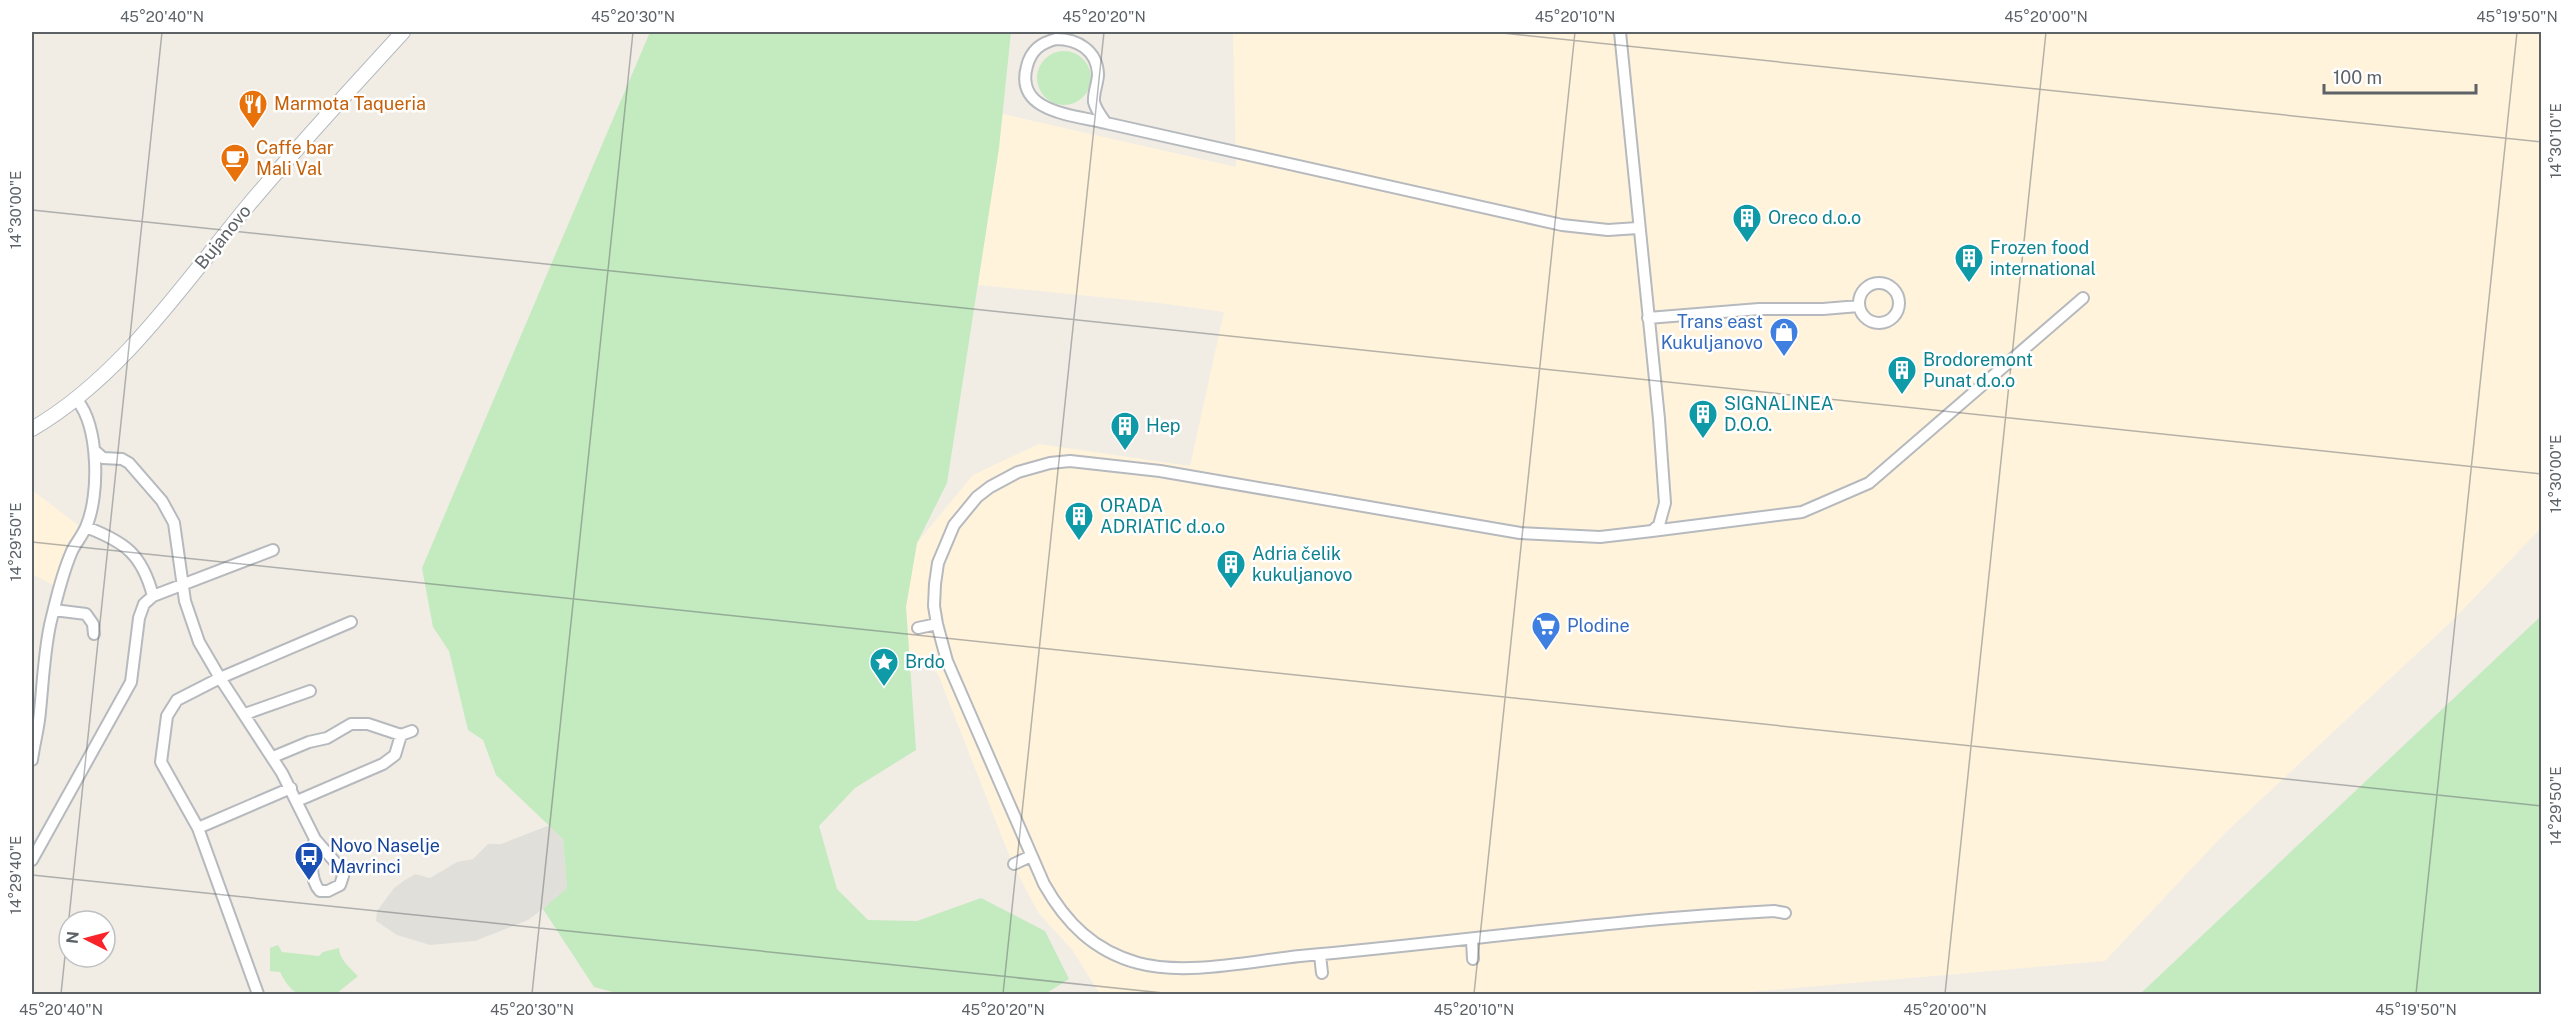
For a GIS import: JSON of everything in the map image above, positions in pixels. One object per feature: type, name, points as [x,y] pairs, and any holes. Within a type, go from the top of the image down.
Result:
[{"type":"main road","name":"Bujanovo","points":[[32,429],[77,400],[129,349],[258,193],[403,32]]},
{"type":"street","points":[[1620,32],[1659,419],[1665,503],[1659,525],[1652,531]]},
{"type":"street","points":[[1106,123],[1098,112],[1094,100],[1098,74],[1089,51],[1079,43],[1068,39],[1042,42],[1028,60],[1025,72],[1026,84],[1030,95],[1048,110],[1106,123],[1562,225],[1608,230],[1638,228]]},
{"type":"street","points":[[1785,913],[1774,911],[1703,914],[1472,940],[1180,967],[1140,963],[1121,958],[1091,941],[1064,916],[1044,884],[947,661],[934,606],[938,563],[954,525],[977,497],[990,487],[1018,472],[1050,463],[1070,461],[1160,471],[1520,533],[1600,537],[1802,512],[1869,483],[2083,298]]},
{"type":"street","points":[[1648,318],[1759,309],[1823,309],[1859,306]]},
{"type":"street","points":[[32,760],[40,713],[46,641],[71,553],[86,527],[94,484],[94,450],[87,416],[77,400]]},
{"type":"street","points":[[94,450],[103,458],[122,459],[129,463],[171,513],[177,534],[185,601],[195,633],[220,678],[273,757],[291,788],[315,839],[341,869],[343,876],[340,885],[328,891],[320,891],[313,880],[315,839]]},
{"type":"street","points":[[86,527],[116,539],[126,546],[141,564],[153,596]]},
{"type":"street","points":[[32,860],[131,682],[139,618],[144,604],[153,596],[273,550]]},
{"type":"street","points":[[54,610],[86,614],[93,624],[94,634]]},
{"type":"street","points":[[258,994],[198,828],[161,762],[166,716],[177,700],[220,678],[351,622]]},
{"type":"street","points":[[918,628],[937,624]]},
{"type":"street","points":[[245,714],[310,691]]},
{"type":"street","points":[[273,757],[309,742],[327,738],[351,724],[368,724],[407,733],[395,755],[383,764],[297,801]]},
{"type":"street","points":[[198,828],[291,788]]},
{"type":"street","points":[[1014,864],[1031,856]]},
{"type":"street","points":[[1472,940],[1473,959]]},
{"type":"street","points":[[1320,955],[1322,973]]},
{"type":"shaded area","points":[[1233,32],[2541,32],[2541,528],[2454,619],[2225,833],[2105,961],[1726,994],[1100,994],[1073,951],[1038,912],[1013,865],[938,674],[909,652],[906,607],[917,543],[973,475],[1039,444],[1190,466],[1224,312],[1159,303],[978,285],[1003,114],[1236,167]]},
{"type":"shaded area","points":[[32,490],[78,525],[55,586],[32,574]]},
{"type":"shaded area","points":[[550,825],[563,839],[567,888],[528,920],[475,941],[430,945],[397,935],[376,921],[377,911],[394,888],[415,874],[430,878],[457,862],[473,859],[488,844],[501,844]]},
{"type":"green space","points":[[650,32],[1011,32],[999,148],[947,483],[917,543],[906,607],[916,750],[855,788],[819,826],[837,889],[868,920],[917,921],[981,898],[1045,931],[1069,979],[1045,994],[620,994],[594,987],[543,909],[567,888],[563,839],[496,775],[483,740],[468,730],[449,651],[433,627],[422,568]]},
{"type":"green space","points":[[1059,51],[1069,51],[1079,55],[1087,63],[1091,78],[1087,93],[1079,101],[1069,105],[1059,105],[1049,101],[1041,93],[1037,83],[1037,73],[1041,63],[1049,55]]},
{"type":"green space","points":[[2541,616],[2541,994],[2140,994]]},
{"type":"green space","points":[[278,945],[282,952],[319,956],[323,952],[339,948],[343,960],[358,976],[336,994],[302,995],[285,982],[280,972],[270,971],[270,948]]},
{"type":"place","name":"Marmota Taqueria","points":[[253,130]]},
{"type":"place","name":"Caffe bar Mali Val","points":[[235,184]]},
{"type":"place","name":"Oreco d.o.o","points":[[1747,244]]},
{"type":"place","name":"Frozen food international","points":[[1969,284]]},
{"type":"place","name":"Trans east Kukuljanovo","points":[[1784,358]]},
{"type":"place","name":"Brodoremont Punat d.o.o","points":[[1902,396]]},
{"type":"place","name":"SIGNALINEA D.O.O.","points":[[1703,440]]},
{"type":"place","name":"Hep","points":[[1125,452]]},
{"type":"place","name":"ORADA ADRIATIC d.o.o","points":[[1079,542]]},
{"type":"place","name":"Adria čelik kukuljanovo","points":[[1231,590]]},
{"type":"place","name":"Plodine","points":[[1546,652]]},
{"type":"place","name":"Brdo","points":[[884,688]]},
{"type":"place","name":"Novo Naselje Mavrinci","points":[[309,882]]}]
